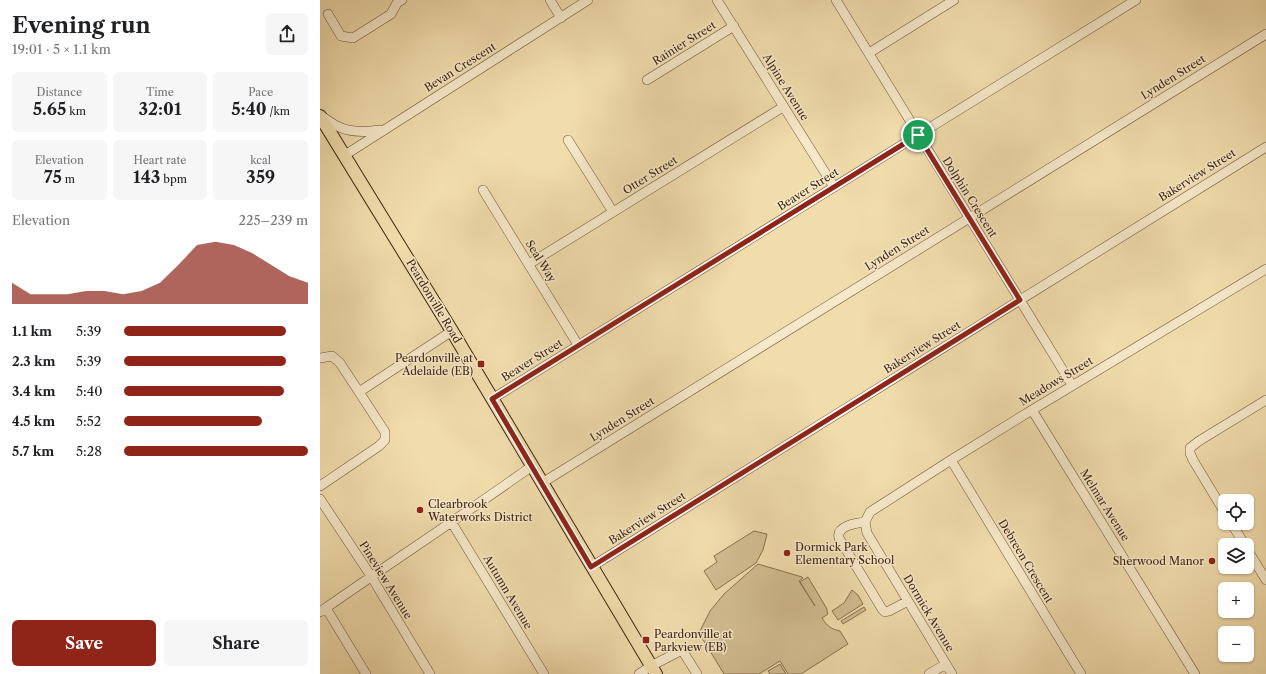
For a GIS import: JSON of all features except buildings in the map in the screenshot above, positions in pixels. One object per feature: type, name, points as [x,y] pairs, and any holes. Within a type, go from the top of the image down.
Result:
[{"type":"main road","name":"Peardonville Road","points":[[320,115],[452,331],[653,670]]},
{"type":"street","points":[[550,0],[561,18]]},
{"type":"street","name":"Bevan Crescent","points":[[345,155],[588,0]]},
{"type":"street","name":"Alpine Avenue","points":[[718,0],[834,187]]},
{"type":"street","name":"Dolphin Crescent","points":[[836,0],[1072,386]]},
{"type":"street","points":[[869,53],[954,0]]},
{"type":"street","name":"Beaver Street","points":[[492,399],[1136,0]]},
{"type":"street","points":[[328,14],[341,36],[353,38],[391,14],[399,1]]},
{"type":"street","name":"Rainier Street","points":[[647,80],[734,26]]},
{"type":"street","name":"Lynden Street","points":[[542,483],[1266,34]]},
{"type":"street","name":"Otter Street","points":[[529,264],[783,107]]},
{"type":"street","points":[[320,115],[337,127],[348,130],[368,132],[386,129]]},
{"type":"street","points":[[568,140],[614,212]]},
{"type":"street","name":"Bakerview Street","points":[[591,567],[1266,147]]},
{"type":"street","name":"Seal Way","points":[[483,190],[578,345]]},
{"type":"street","name":"Meadows Street","points":[[864,522],[870,512],[951,460],[1266,269]]},
{"type":"street","points":[[359,392],[452,331]]},
{"type":"street","points":[[320,358],[332,356],[340,363],[385,432],[385,440],[380,446],[320,486]]},
{"type":"street","points":[[1218,501],[1193,460],[1190,453],[1190,448],[1199,440],[1266,400]]},
{"type":"street","name":"Melmar Avenue","points":[[1032,410],[1195,674]]},
{"type":"street","name":"Debreen Crescent","points":[[951,460],[1081,674]]},
{"type":"street","points":[[366,674],[323,610],[371,576],[452,523],[532,466]]},
{"type":"street","name":"Pineview Avenue","points":[[320,499],[371,576],[430,674]]},
{"type":"street","points":[[864,522],[852,523],[839,531],[839,538],[885,612],[908,601]]},
{"type":"street","name":"Dormick Avenue","points":[[864,522],[867,533],[952,674]]},
{"type":"street","name":"Autumn Avenue","points":[[452,523],[544,674]]},
{"type":"street","points":[[1254,560],[1266,580]]},
{"type":"street","points":[[639,674],[653,670],[682,650],[697,674]]},
{"type":"street","points":[[929,674],[946,664]]},
{"type":"shaded area","points":[[754,531],[767,534],[763,550],[756,563],[716,590],[704,571],[717,562],[714,556]]},
{"type":"shaded area","points":[[758,564],[802,577],[803,578],[799,581],[815,606],[800,582],[808,577],[827,609],[828,614],[822,618],[830,627],[840,631],[848,644],[801,674],[788,674],[780,661],[759,674],[724,674],[699,633],[710,611],[724,594]]},
{"type":"shaded area","points":[[852,590],[858,595],[863,604],[838,620],[832,611],[844,603]]},
{"type":"shaded area","points":[[864,607],[866,610],[843,624],[841,621]]},
{"type":"shaded area","points":[[780,664],[786,674],[770,674],[768,671]]},
{"type":"place","name":"Peardonville at Adelaide (EB)","points":[[481,364]]},
{"type":"place","name":"Clearbrook Waterworks District","points":[[420,510]]},
{"type":"place","name":"Dormick Park Elementary School","points":[[787,553]]},
{"type":"place","name":"Sherwood Manor","points":[[1212,561]]},
{"type":"place","name":"Peardonville at Parkview (EB)","points":[[646,640]]},
{"type":"route","points":[[918,135],[1020,300],[591,567],[492,399],[918,135]]}]
